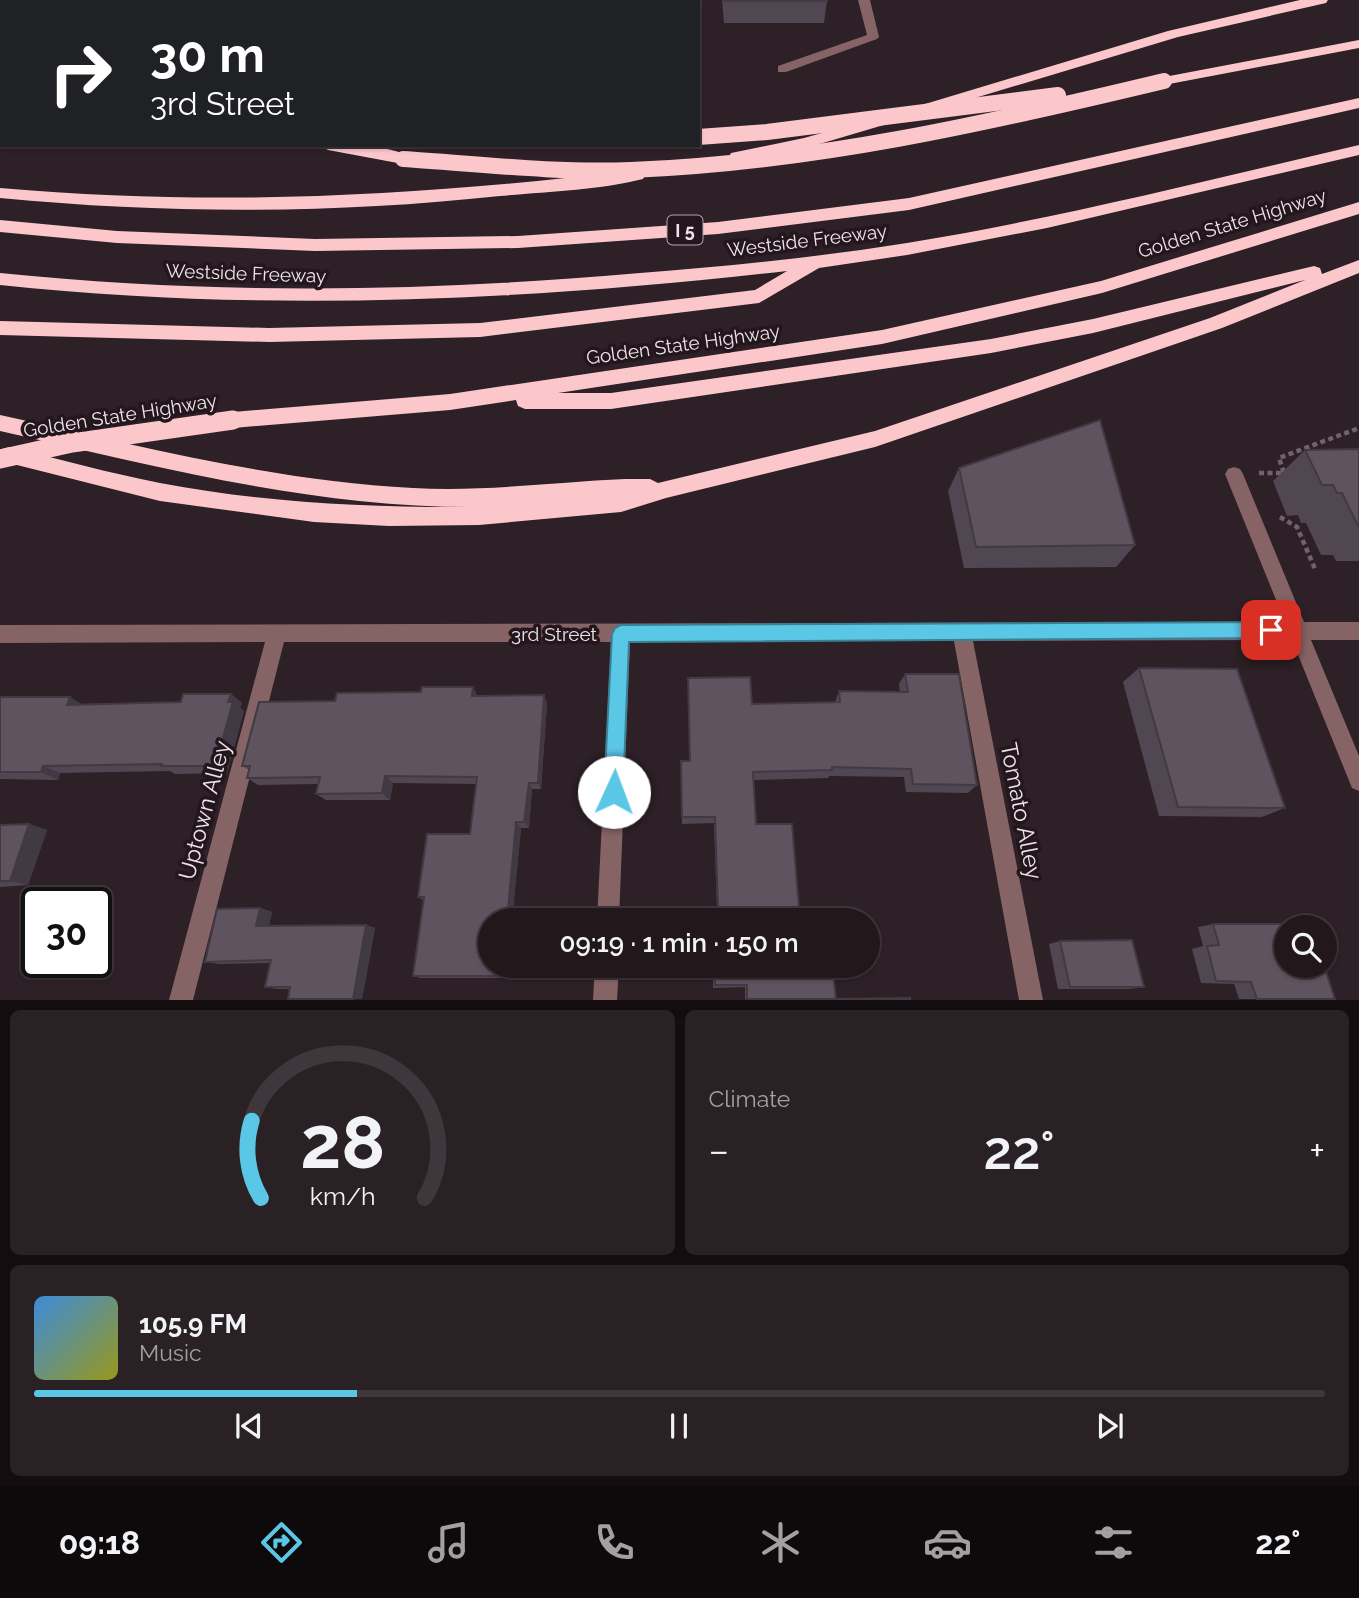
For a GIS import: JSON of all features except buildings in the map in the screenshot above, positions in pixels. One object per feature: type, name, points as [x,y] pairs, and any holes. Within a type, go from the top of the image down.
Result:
[{"type":"highway","points":[[0,193],[73,200],[225,205],[380,201],[534,188],[677,169],[806,143],[1140,45],[1288,6],[1321,0]]},
{"type":"highway","points":[[339,147],[403,159],[541,169],[630,170],[763,161],[841,150],[1023,115],[1164,81],[1359,42]]},
{"type":"highway","points":[[700,137],[767,132],[1164,81]]},
{"type":"highway","name":"Westside Freeway","points":[[0,226],[117,237],[315,245],[518,242],[718,228],[909,204],[1359,103]]},
{"type":"highway","name":"Westside Freeway","points":[[0,279],[183,293],[339,298],[551,289],[820,261],[941,243],[1359,150]]},
{"type":"highway","name":"Golden State Highway","points":[[0,456],[233,420],[450,401],[882,337],[1102,287],[1359,208]]},
{"type":"highway","points":[[0,328],[269,335],[480,330],[759,296],[820,261]]},
{"type":"highway","points":[[450,401],[611,401],[896,361],[1093,326],[1359,264]]},
{"type":"highway","points":[[0,456],[160,492],[314,513],[390,517],[493,515],[621,503],[667,489],[875,439],[1216,323],[1359,264]]},
{"type":"highway","points":[[0,423],[242,477],[346,491],[412,497],[480,498],[550,494],[616,486],[667,489]]},
{"type":"street","points":[[782,69],[873,37],[864,0]]},
{"type":"street","points":[[1234,474],[1359,781]]},
{"type":"street","name":"Tomato Alley","points":[[962,631],[1031,999]]},
{"type":"street","name":"3rd Street","points":[[0,634],[1359,631]]},
{"type":"street","name":"Uptown Alley","points":[[181,999],[277,633]]},
{"type":"street","points":[[609,908],[621,634]]},
{"type":"street","points":[[605,999],[606,978]]},
{"type":"path","points":[[1263,483],[1258,473],[1285,476],[1279,458],[1359,428]]},
{"type":"path","points":[[1276,515],[1297,527],[1315,569]]},
{"type":"route","points":[[614,792],[621,634],[1271,630]]}]
